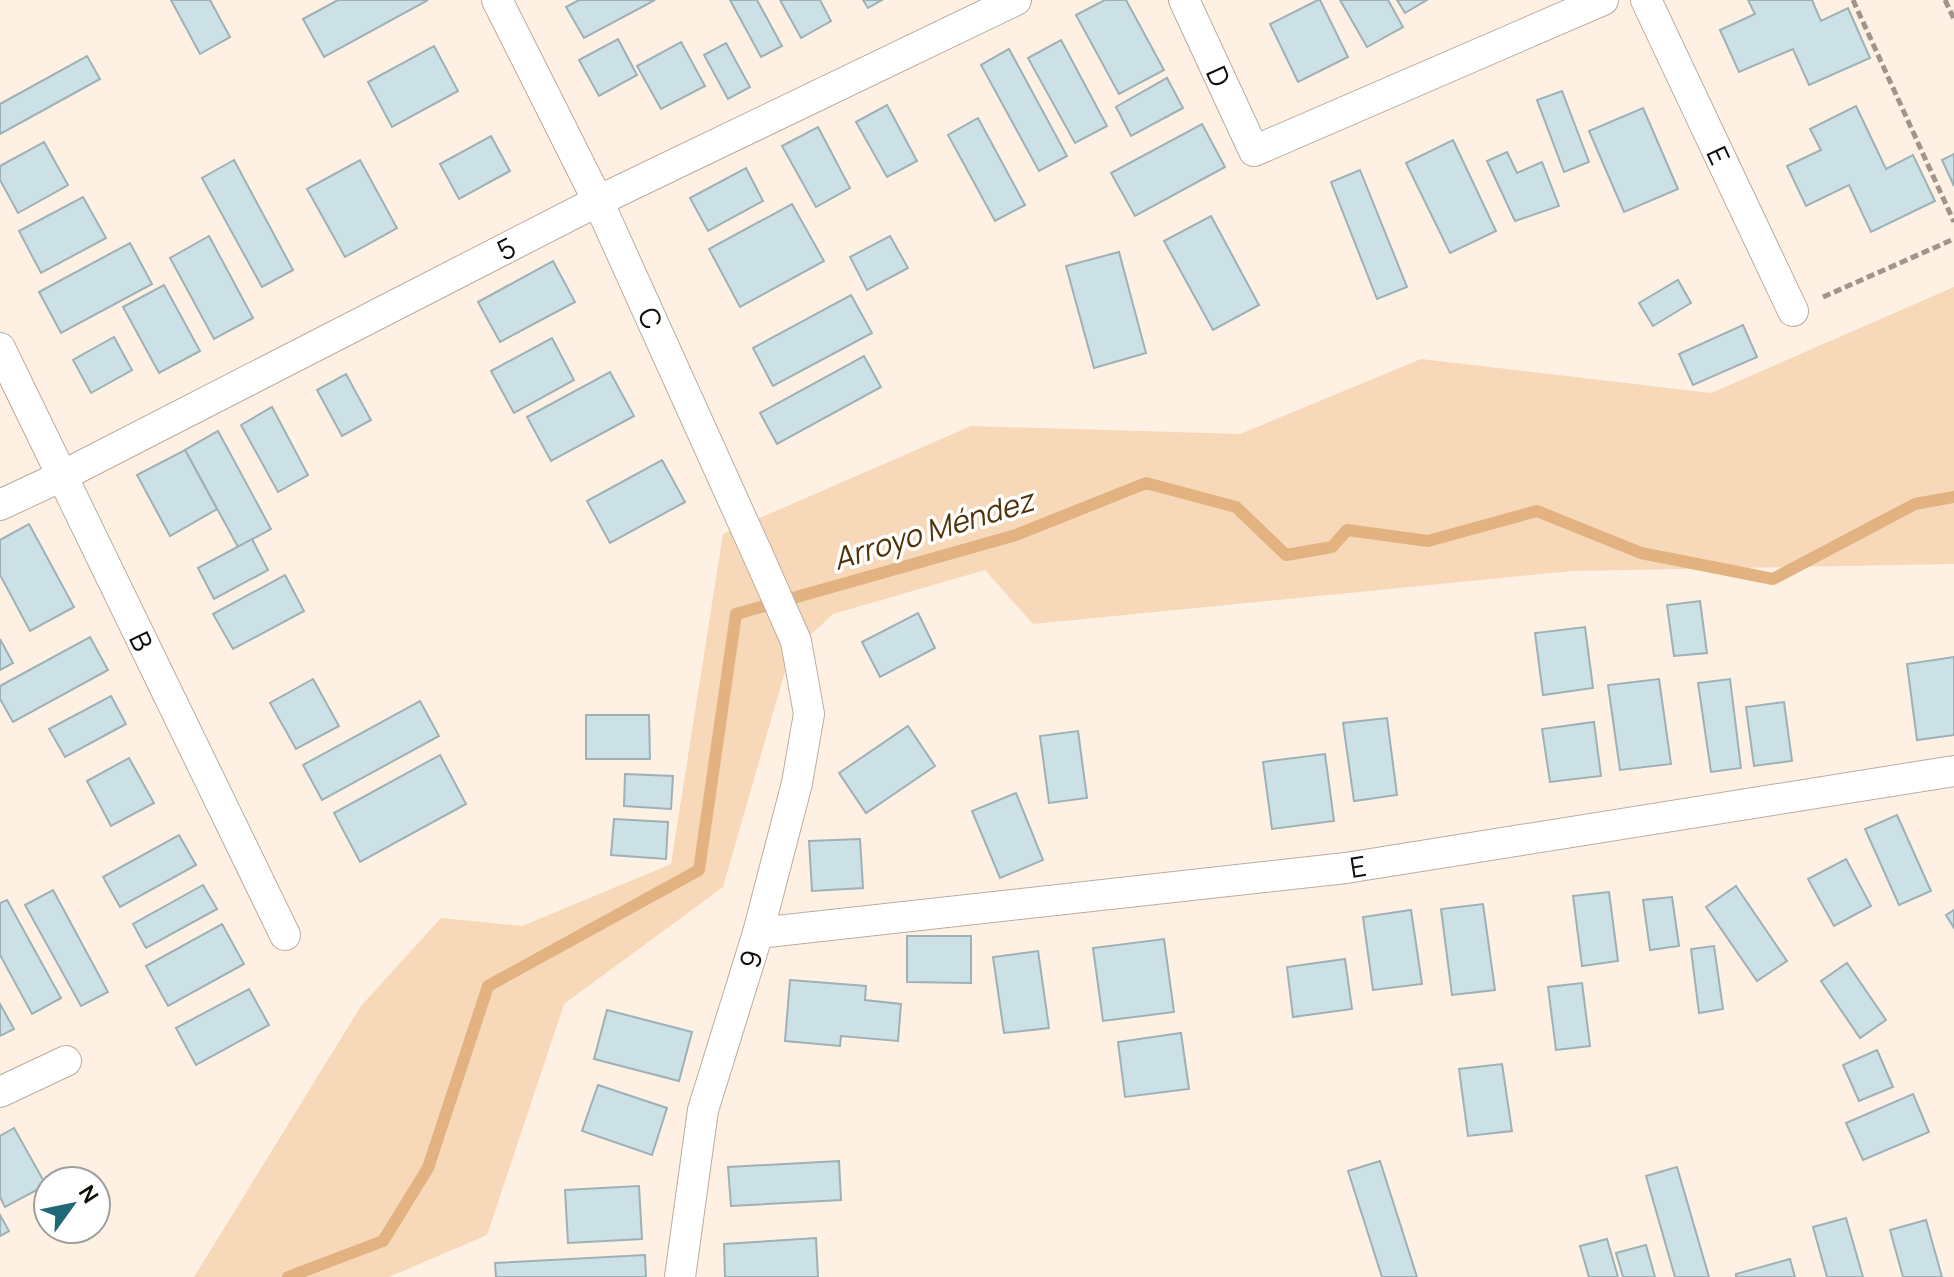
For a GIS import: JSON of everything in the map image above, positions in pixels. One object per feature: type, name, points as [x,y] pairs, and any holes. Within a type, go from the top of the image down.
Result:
[{"type":"street","name":"C","points":[[497,0],[598,201],[796,641]]},
{"type":"street","name":"5","points":[[0,505],[598,201],[1016,0]]},
{"type":"street","name":"D","points":[[1184,0],[1254,151],[1603,0]]},
{"type":"street","name":"E","points":[[1646,0],[1793,311]]},
{"type":"street","name":"B","points":[[0,348],[285,935]]},
{"type":"street","name":"9","points":[[680,1277],[703,1110],[758,933],[797,783],[809,714],[796,641]]},
{"type":"street","name":"E","points":[[758,933],[1346,868],[1954,771]]},
{"type":"street","points":[[0,1092],[66,1061]]},
{"type":"path","points":[[1853,0],[1954,222]]},
{"type":"path","points":[[1945,0],[1954,19]]},
{"type":"path","points":[[1793,311],[1954,239]]},
{"type":"shaded area","points":[[1954,287],[1954,564],[1572,571],[1033,624],[985,570],[833,614],[790,654],[723,887],[564,1004],[487,1235],[389,1277],[194,1277],[361,1006],[441,918],[522,926],[671,864],[723,534],[971,426],[1240,434],[1421,359],[1711,393]]},
{"type":"building","points":[[171,0],[210,0],[230,37],[200,54]]},
{"type":"building","points":[[338,0],[428,0],[324,57],[303,19]]},
{"type":"building","points":[[579,0],[655,0],[584,38],[566,7]]},
{"type":"building","points":[[730,0],[757,0],[782,46],[761,57]]},
{"type":"building","points":[[780,0],[820,0],[831,21],[801,38]]},
{"type":"building","points":[[863,0],[882,0],[868,8]]},
{"type":"building","points":[[1105,0],[1126,0],[1164,70],[1119,94],[1076,15]]},
{"type":"building","points":[[1318,0],[1348,57],[1298,82],[1270,24]]},
{"type":"building","points":[[1340,0],[1388,0],[1403,27],[1367,47]]},
{"type":"building","points":[[1397,0],[1427,0],[1405,13]]},
{"type":"building","points":[[1748,0],[1812,0],[1821,21],[1848,8],[1870,58],[1809,85],[1793,49],[1739,72],[1720,30],[1755,14]]},
{"type":"building","points":[[618,39],[637,75],[599,96],[579,60]]},
{"type":"building","points":[[1061,40],[1107,126],[1075,143],[1028,58]]},
{"type":"building","points":[[681,42],[705,86],[661,109],[637,66]]},
{"type":"building","points":[[726,43],[750,87],[728,99],[704,55]]},
{"type":"building","points":[[434,46],[458,91],[392,127],[368,82]]},
{"type":"building","points":[[1009,49],[1067,156],[1039,171],[981,65]]},
{"type":"building","points":[[87,56],[100,79],[0,134],[0,104]]},
{"type":"building","points":[[1167,78],[1183,108],[1131,136],[1116,107]]},
{"type":"building","points":[[1562,91],[1589,162],[1564,172],[1537,100]]},
{"type":"building","points":[[887,105],[917,161],[887,177],[856,122]]},
{"type":"building","points":[[1856,106],[1886,169],[1913,155],[1935,201],[1871,232],[1849,185],[1806,206],[1787,166],[1821,150],[1810,129]]},
{"type":"building","points":[[1643,108],[1678,189],[1624,212],[1589,131]]},
{"type":"building","points":[[978,118],[1025,205],[995,221],[948,135]]},
{"type":"building","points":[[1202,124],[1225,167],[1135,216],[1111,173]]},
{"type":"building","points":[[818,127],[850,188],[816,207],[782,146]]},
{"type":"building","points":[[491,136],[510,171],[459,199],[440,164]]},
{"type":"building","points":[[1453,140],[1496,231],[1450,253],[1406,163]]},
{"type":"building","points":[[44,142],[68,185],[18,213],[0,180],[0,166]]},
{"type":"building","points":[[1507,152],[1517,173],[1542,162],[1559,206],[1515,221],[1487,161]]},
{"type":"building","points":[[1954,154],[1954,186],[1942,160]]},
{"type":"building","points":[[234,160],[293,270],[262,287],[202,178]]},
{"type":"building","points":[[360,160],[397,228],[345,257],[307,189]]},
{"type":"building","points":[[746,168],[763,201],[708,231],[690,198]]},
{"type":"building","points":[[1360,170],[1407,287],[1377,299],[1331,182]]},
{"type":"building","points":[[83,197],[106,238],[41,273],[19,231]]},
{"type":"building","points":[[792,204],[824,261],[740,307],[709,249]]},
{"type":"building","points":[[1211,216],[1259,305],[1213,330],[1164,241]]},
{"type":"building","points":[[209,236],[253,318],[214,339],[170,258]]},
{"type":"building","points":[[890,236],[908,268],[867,290],[850,257]]},
{"type":"building","points":[[130,243],[152,284],[61,333],[39,292]]},
{"type":"building","points":[[1119,252],[1146,353],[1094,368],[1066,266]]},
{"type":"building","points":[[553,261],[575,302],[500,342],[478,302]]},
{"type":"building","points":[[1678,280],[1691,303],[1653,326],[1639,303]]},
{"type":"building","points":[[164,285],[200,351],[159,373],[123,307]]},
{"type":"building","points":[[851,295],[872,333],[773,386],[753,348]]},
{"type":"building","points":[[1743,325],[1757,357],[1693,385],[1679,354]]},
{"type":"building","points":[[114,337],[132,370],[91,393],[73,360]]},
{"type":"building","points":[[552,338],[574,380],[514,413],[491,371]]},
{"type":"building","points":[[864,356],[881,387],[777,444],[760,413]]},
{"type":"building","points":[[610,372],[634,416],[551,461],[527,417]]},
{"type":"building","points":[[346,374],[371,420],[342,436],[317,390]]},
{"type":"building","points":[[272,407],[308,475],[278,492],[241,425]]},
{"type":"building","points":[[218,431],[271,529],[238,547],[185,450]]},
{"type":"building","points":[[185,450],[217,509],[170,536],[137,475]]},
{"type":"building","points":[[662,460],[685,502],[610,543],[587,501]]},
{"type":"building","points":[[29,524],[74,607],[30,631],[0,575],[0,540]]},
{"type":"building","points":[[252,539],[268,570],[214,599],[198,568]]},
{"type":"building","points":[[285,575],[304,611],[233,649],[213,614]]},
{"type":"building","points":[[1700,601],[1707,653],[1674,656],[1667,605]]},
{"type":"building","points":[[918,613],[935,648],[880,677],[862,642]]},
{"type":"building","points":[[1585,627],[1593,688],[1543,695],[1535,633]]},
{"type":"building","points":[[90,637],[108,670],[13,722],[0,699],[0,686]]},
{"type":"building","points":[[0,639],[13,663],[0,670]]},
{"type":"building","points":[[1954,657],[1954,735],[1917,740],[1907,664]]},
{"type":"building","points":[[313,679],[339,726],[296,749],[270,703]]},
{"type":"building","points":[[1659,679],[1671,764],[1620,770],[1608,685]]},
{"type":"building","points":[[1730,679],[1741,768],[1711,772],[1698,683]]},
{"type":"building","points":[[111,696],[126,724],[65,757],[49,729]]},
{"type":"building","points":[[420,701],[439,736],[322,800],[303,765]]},
{"type":"building","points":[[1784,702],[1792,761],[1754,766],[1746,707]]},
{"type":"building","points":[[586,715],[649,715],[650,759],[586,759]]},
{"type":"building","points":[[1387,718],[1397,795],[1354,801],[1343,723]]},
{"type":"building","points":[[1594,722],[1601,776],[1550,782],[1542,729]]},
{"type":"building","points":[[908,726],[935,766],[866,813],[839,773]]},
{"type":"building","points":[[1078,731],[1087,798],[1049,803],[1040,736]]},
{"type":"building","points":[[1325,754],[1334,821],[1272,829],[1263,762]]},
{"type":"building","points":[[440,755],[466,804],[360,862],[334,813]]},
{"type":"building","points":[[129,758],[154,803],[111,826],[87,781]]},
{"type":"building","points":[[625,774],[673,776],[671,809],[624,806]]},
{"type":"building","points":[[1016,793],[1043,860],[1000,878],[972,811]]},
{"type":"building","points":[[1897,815],[1931,891],[1899,905],[1865,829]]},
{"type":"building","points":[[614,819],[668,822],[666,859],[611,855]]},
{"type":"building","points":[[179,835],[196,865],[120,907],[103,877]]},
{"type":"building","points":[[860,839],[863,888],[812,891],[809,841]]},
{"type":"building","points":[[1846,859],[1871,906],[1834,926],[1808,879]]},
{"type":"building","points":[[203,885],[217,909],[146,948],[133,924]]},
{"type":"building","points":[[1736,886],[1787,961],[1757,981],[1706,907]]},
{"type":"building","points":[[53,890],[108,992],[81,1006],[25,905]]},
{"type":"building","points":[[1609,892],[1618,961],[1582,966],[1573,896]]},
{"type":"building","points":[[1672,897],[1679,946],[1650,950],[1643,900]]},
{"type":"building","points":[[7,900],[61,998],[32,1014],[0,955],[0,903]]},
{"type":"building","points":[[1483,904],[1495,990],[1452,995],[1441,909]]},
{"type":"building","points":[[1411,910],[1422,984],[1373,990],[1363,917]]},
{"type":"building","points":[[1954,910],[1954,928],[1946,915]]},
{"type":"building","points":[[222,924],[244,964],[168,1006],[146,966]]},
{"type":"building","points":[[907,936],[971,936],[971,983],[907,982]]},
{"type":"building","points":[[1164,939],[1174,1012],[1103,1021],[1093,948]]},
{"type":"building","points":[[1714,946],[1723,1009],[1699,1013],[1691,949]]},
{"type":"building","points":[[1038,951],[1049,1028],[1004,1033],[993,957]]},
{"type":"building","points":[[1345,959],[1352,1009],[1293,1017],[1287,967]]},
{"type":"building","points":[[1847,963],[1886,1020],[1860,1038],[1821,981]]},
{"type":"building","points":[[790,980],[866,986],[865,1000],[901,1004],[898,1041],[841,1036],[840,1046],[785,1041]]},
{"type":"building","points":[[1582,983],[1590,1046],[1556,1050],[1548,987]]},
{"type":"building","points":[[249,989],[269,1025],[196,1065],[176,1028]]},
{"type":"building","points":[[0,1004],[14,1029],[0,1036]]},
{"type":"building","points":[[607,1010],[692,1032],[679,1081],[594,1059]]},
{"type":"building","points":[[1181,1033],[1189,1089],[1125,1097],[1118,1042]]},
{"type":"building","points":[[1877,1050],[1893,1087],[1859,1101],[1843,1065]]},
{"type":"building","points":[[1502,1064],[1512,1131],[1468,1136],[1459,1069]]},
{"type":"building","points":[[598,1085],[667,1108],[652,1155],[582,1131]]},
{"type":"building","points":[[1913,1094],[1929,1132],[1863,1160],[1846,1123]]},
{"type":"building","points":[[14,1128],[35,1165],[32,1165],[32,1193],[5,1207],[0,1197],[0,1136]]},
{"type":"building","points":[[839,1161],[841,1200],[731,1206],[728,1167]]},
{"type":"building","points":[[1380,1161],[1417,1277],[1382,1277],[1348,1171]]},
{"type":"building","points":[[1677,1167],[1709,1277],[1675,1277],[1646,1176]]},
{"type":"building","points":[[639,1186],[642,1239],[568,1243],[565,1190]]},
{"type":"building","points":[[0,1215],[9,1231],[0,1236]]},
{"type":"building","points":[[1846,1218],[1863,1277],[1827,1277],[1813,1227]]},
{"type":"building","points":[[1926,1220],[1942,1277],[1903,1277],[1890,1230]]},
{"type":"building","points":[[816,1238],[818,1277],[725,1277],[724,1244]]},
{"type":"building","points":[[1607,1239],[1618,1277],[1589,1277],[1580,1246]]},
{"type":"building","points":[[1646,1245],[1655,1277],[1623,1277],[1616,1253]]},
{"type":"building","points":[[645,1255],[646,1277],[496,1277],[495,1263]]},
{"type":"building","points":[[1790,1259],[1795,1277],[1736,1277],[1736,1274]]},
{"type":"waterway","name":"Arroyo Méndez","points":[[288,1277],[383,1241],[428,1168],[488,986],[699,870],[736,614],[1016,535],[1146,483],[1236,507],[1286,555],[1332,547],[1347,530],[1428,541],[1537,511],[1641,553],[1773,579],[1915,504],[1954,497]]}]
